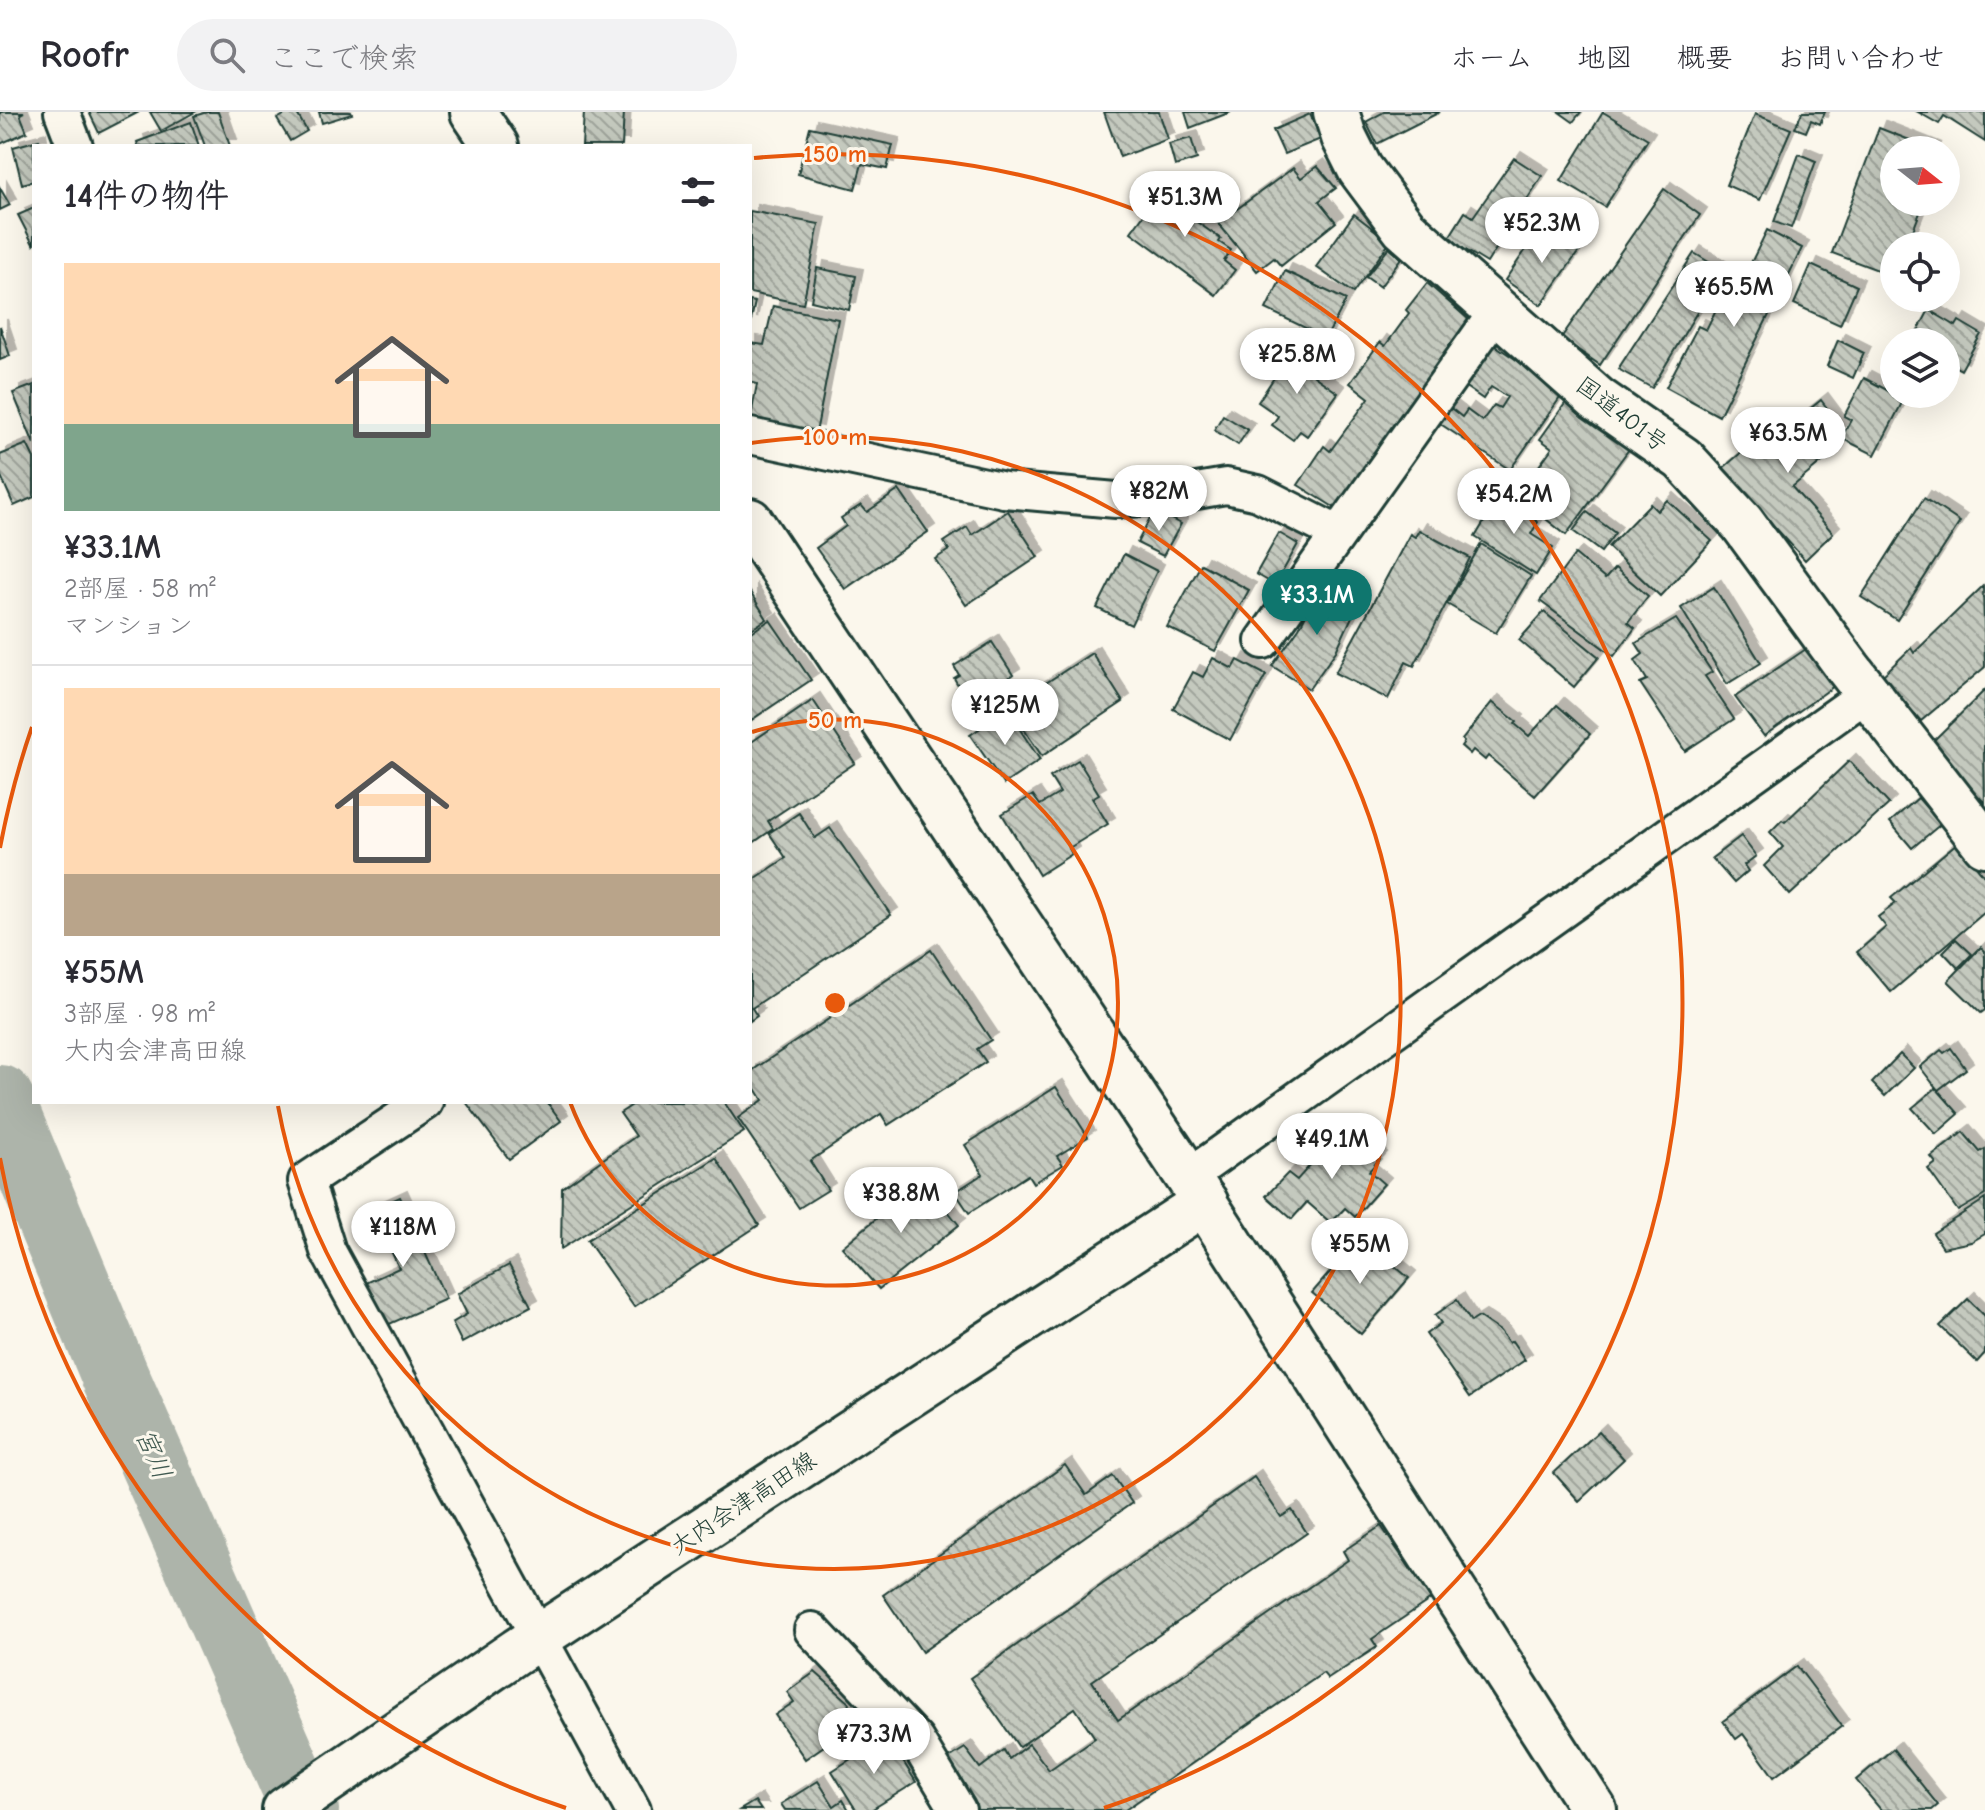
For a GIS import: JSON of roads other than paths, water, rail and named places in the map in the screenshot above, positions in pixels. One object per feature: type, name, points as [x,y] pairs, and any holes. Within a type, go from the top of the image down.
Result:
[{"type":"main road","points":[[473,112],[495,144]]},
{"type":"main road","name":"国道401号","points":[[1336,112],[1360,169],[1404,228],[1597,399],[1683,459],[1742,523],[1985,844]]},
{"type":"main road","points":[[752,524],[1197,1190],[1594,1810]]},
{"type":"main road","name":"大内会津高田線","points":[[285,1810],[1197,1190]]},
{"type":"street","points":[[62,112],[74,144]]},
{"type":"street","points":[[1263,641],[1497,311]]},
{"type":"street","points":[[752,436],[1004,490],[1116,500],[1167,496],[1226,486],[1258,493],[1337,533]]},
{"type":"street","points":[[1197,1190],[1868,693]]},
{"type":"street","points":[[422,1104],[306,1181],[328,1251],[528,1644],[633,1810]]},
{"type":"street","points":[[812,1630],[916,1740],[958,1810]]},
{"type":"waterway","name":"宮川","points":[[0,1099],[115,1376],[305,1810]]}]
